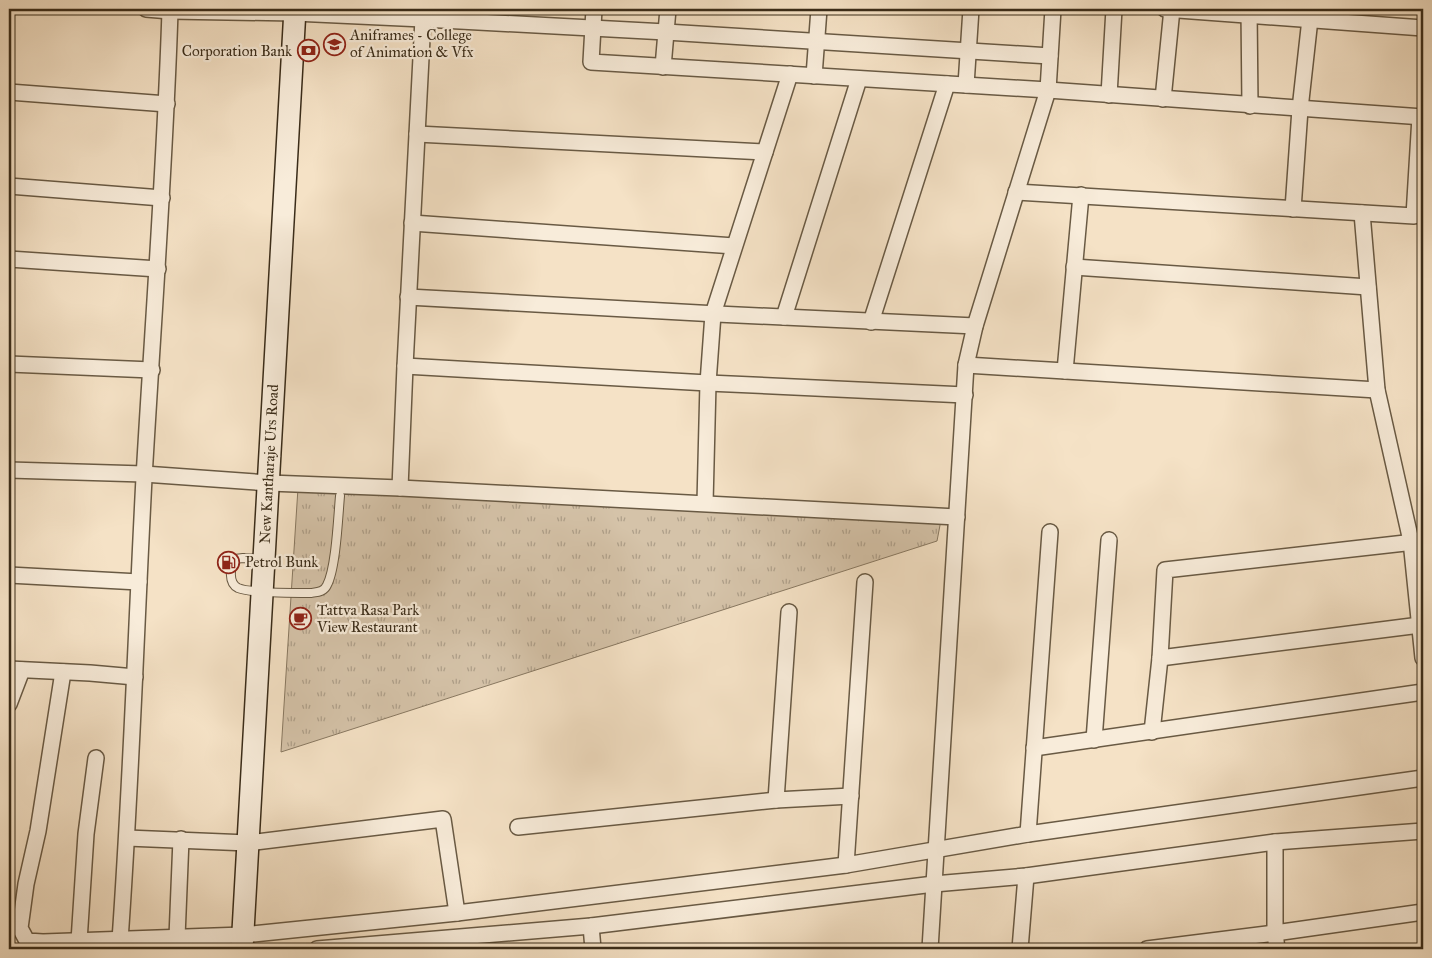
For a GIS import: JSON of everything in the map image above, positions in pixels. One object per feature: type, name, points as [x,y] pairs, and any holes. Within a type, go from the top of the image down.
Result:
[{"type":"main road","name":"New Kantharaje Urs Road","points":[[242,942],[295,11]]},
{"type":"street","points":[[146,9],[170,11],[295,11],[423,19],[441,14],[593,28],[1050,56]]},
{"type":"street","points":[[594,9],[591,62],[1048,90],[1422,117],[1414,216],[1016,192]]},
{"type":"street","points":[[663,67],[668,9]]},
{"type":"street","points":[[814,76],[820,9]]},
{"type":"street","points":[[966,85],[971,9]]},
{"type":"street","points":[[930,949],[966,365],[975,326],[1048,90],[1053,9]]},
{"type":"street","points":[[1109,95],[1114,9]]},
{"type":"street","points":[[1163,99],[1170,9],[1249,12],[1423,28]]},
{"type":"street","points":[[120,940],[127,838],[144,474],[162,198],[170,11]]},
{"type":"street","points":[[1249,12],[1250,106]]},
{"type":"street","points":[[400,488],[404,366],[423,19]]},
{"type":"street","points":[[1293,208],[1300,109],[1310,19]]},
{"type":"street","points":[[706,503],[708,384],[712,314],[790,74]]},
{"type":"street","points":[[784,318],[859,79]]},
{"type":"street","points":[[871,322],[947,84]]},
{"type":"street","points":[[9,92],[167,104]]},
{"type":"street","points":[[417,134],[765,152]]},
{"type":"street","points":[[9,186],[162,198]]},
{"type":"street","points":[[1065,371],[1081,196]]},
{"type":"street","points":[[1362,213],[1377,390],[1417,541],[1423,658]]},
{"type":"street","points":[[412,223],[734,246]]},
{"type":"street","points":[[9,259],[158,269]]},
{"type":"street","points":[[1074,267],[1368,287]]},
{"type":"street","points":[[408,297],[784,318],[975,326]]},
{"type":"street","points":[[9,364],[152,370]]},
{"type":"street","points":[[966,365],[1377,390]]},
{"type":"street","points":[[404,366],[708,384],[965,395]]},
{"type":"street","points":[[9,470],[144,474],[269,483],[706,503],[957,517]]},
{"type":"street","points":[[1028,834],[1050,532]]},
{"type":"street","points":[[1094,740],[1109,540]]},
{"type":"street","points":[[1152,732],[1160,658],[1165,570],[1417,541]]},
{"type":"street","points":[[9,575],[139,582]]},
{"type":"street","points":[[846,864],[865,582]]},
{"type":"street","points":[[776,800],[789,612]]},
{"type":"street","points":[[1160,658],[1420,625]]},
{"type":"street","points":[[9,704],[15,670],[135,677]]},
{"type":"street","points":[[63,672],[38,831],[26,884],[20,928],[27,941],[177,937],[242,942],[846,864],[1028,834],[1423,778]]},
{"type":"street","points":[[1034,748],[1423,692]]},
{"type":"street","points":[[79,941],[86,834],[96,758]]},
{"type":"street","points":[[518,827],[776,800],[851,796]]},
{"type":"street","points":[[127,838],[248,843],[443,819],[457,913]]},
{"type":"street","points":[[317,949],[353,948],[591,926],[934,884],[1026,876],[1275,842],[1423,831]]},
{"type":"street","points":[[177,937],[181,839]]},
{"type":"street","points":[[1275,842],[1275,934],[1277,949]]},
{"type":"street","points":[[1020,949],[1026,876]]},
{"type":"street","points":[[1146,949],[1275,934],[1423,912]]},
{"type":"street","points":[[591,926],[593,949]]},
{"type":"lane","points":[[264,559],[235,559],[232,564],[231,573],[233,582],[238,587],[262,590],[320,592],[327,586],[332,569],[340,496]]},
{"type":"green space","points":[[298,488],[941,520],[937,541],[281,752]]},
{"type":"place","name":"Aniframes - College of Animation & Vfx","points":[[334,44]]},
{"type":"place","name":"Corporation Bank","points":[[308,51]]},
{"type":"place","name":"Petrol Bunk","points":[[229,562]]},
{"type":"place","name":"Tattva Rasa Park View Restaurant","points":[[301,619]]}]
